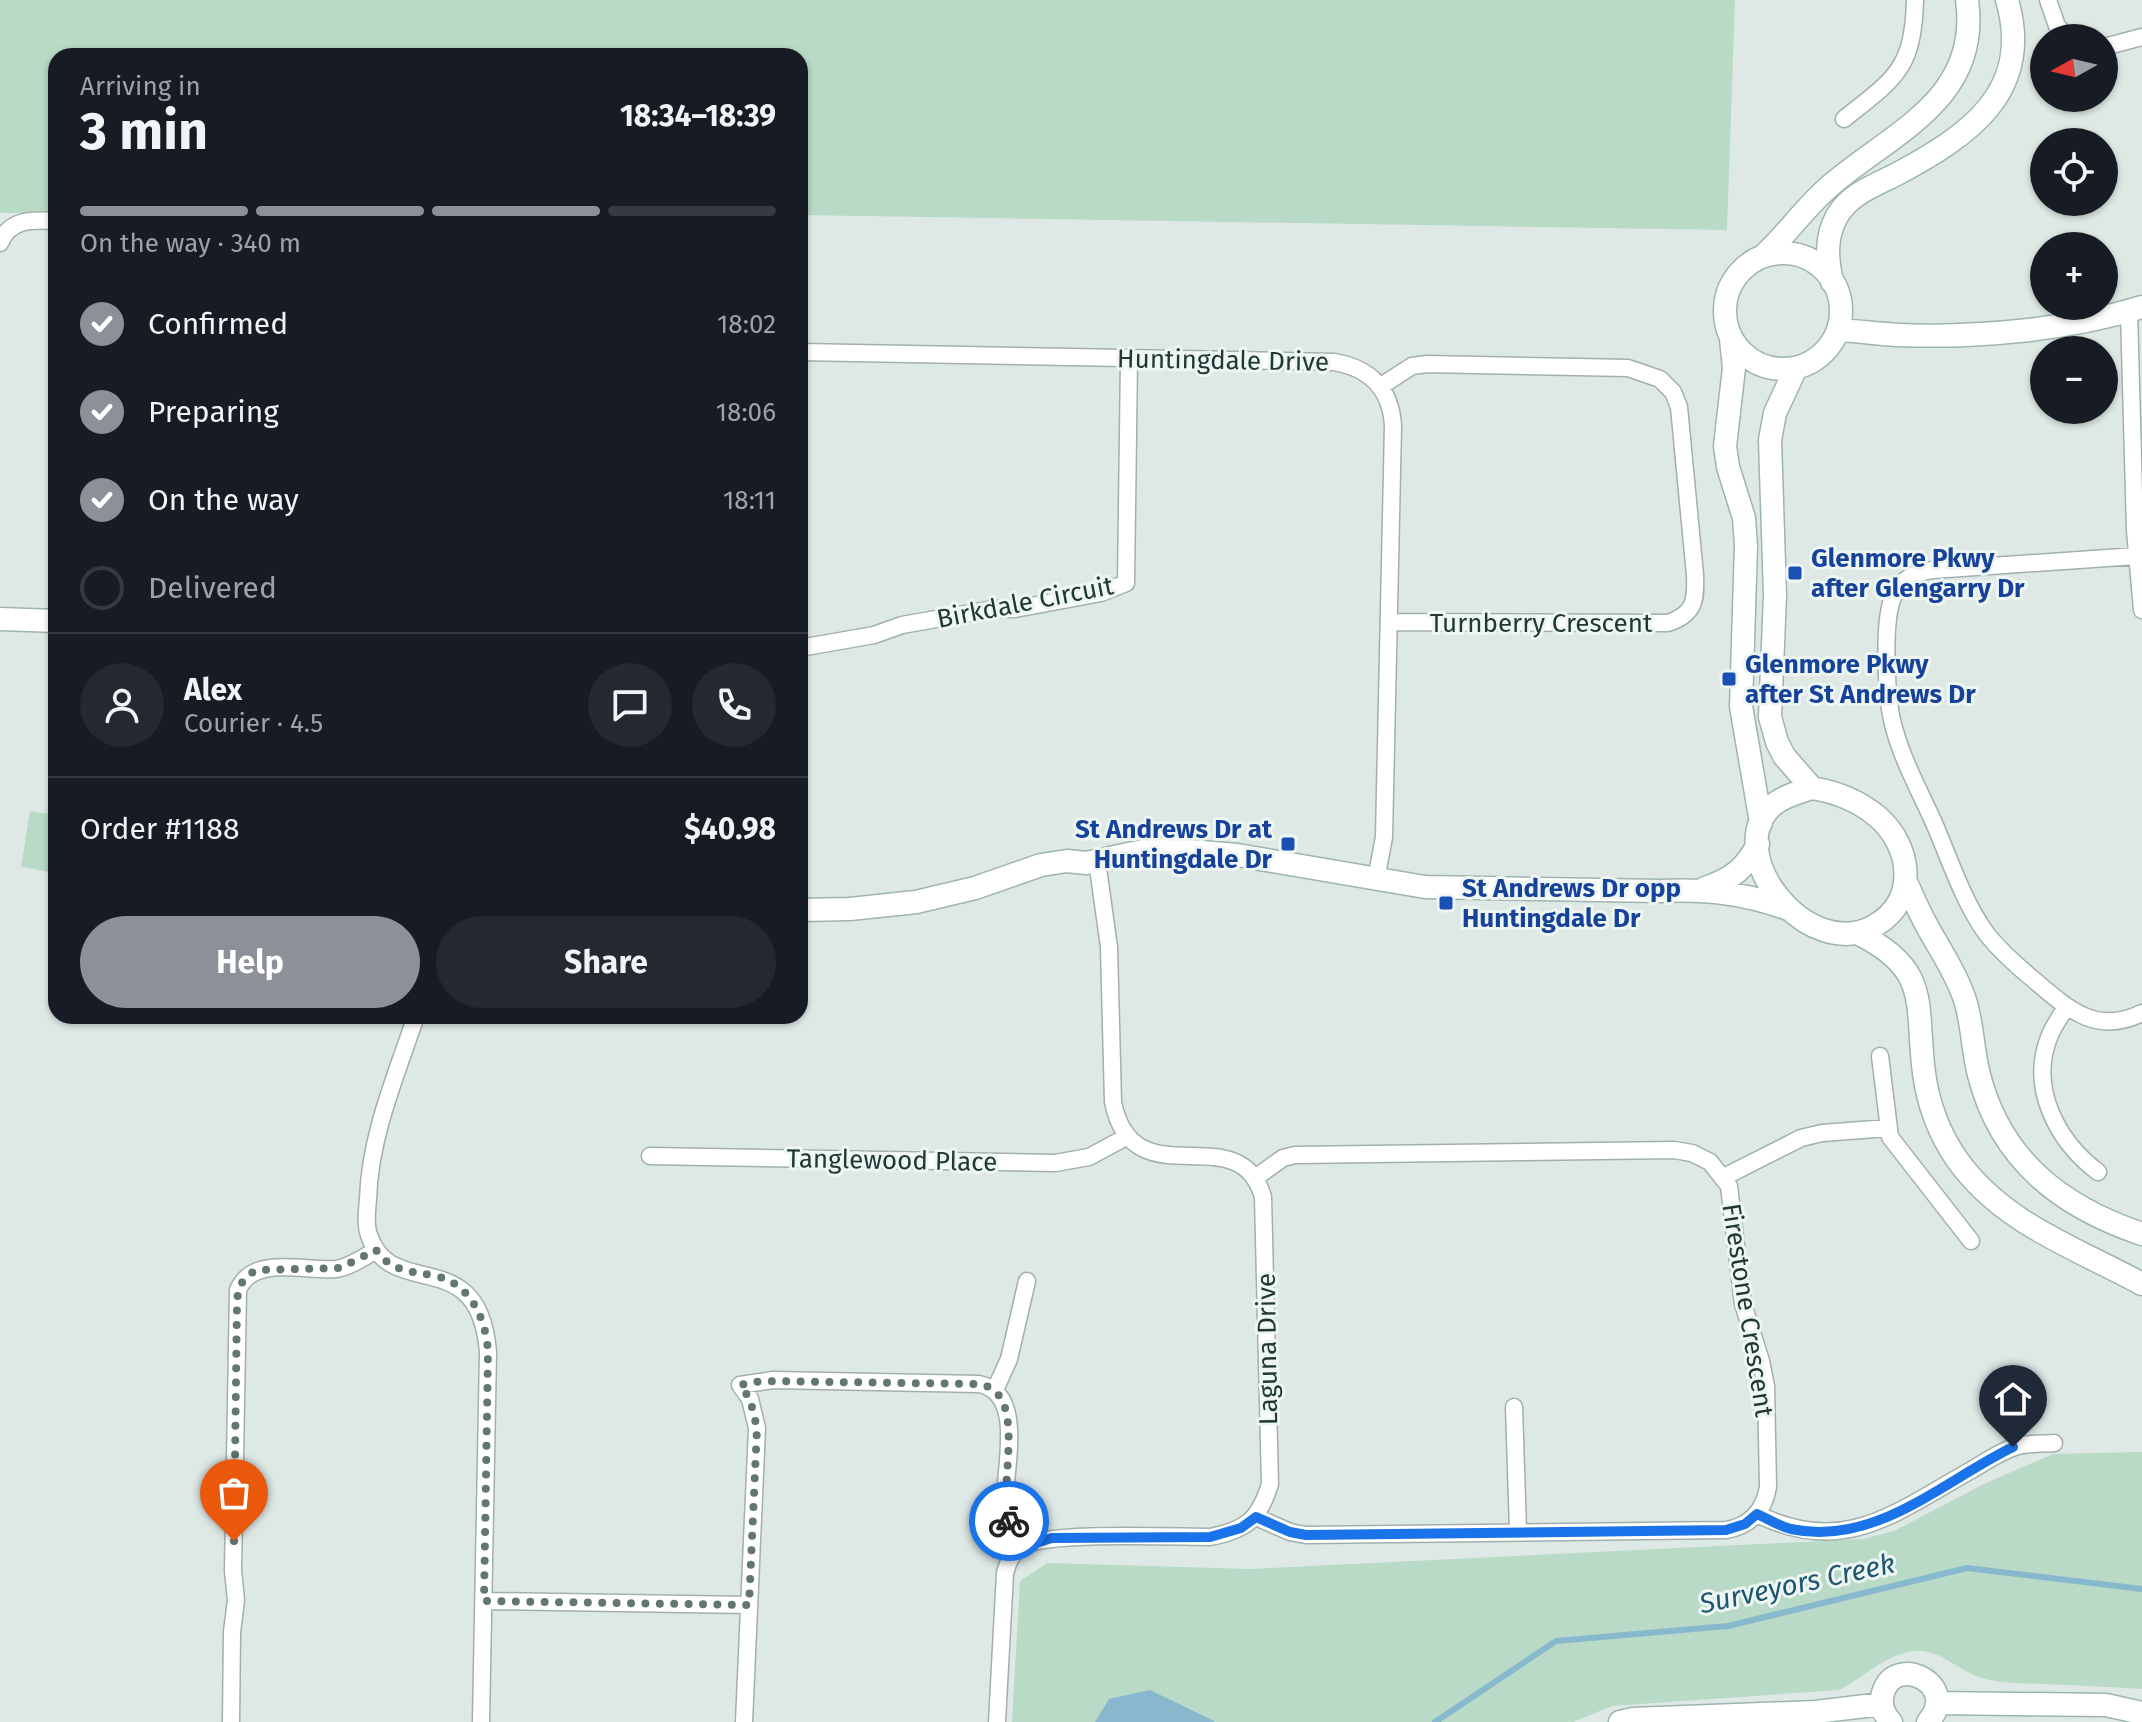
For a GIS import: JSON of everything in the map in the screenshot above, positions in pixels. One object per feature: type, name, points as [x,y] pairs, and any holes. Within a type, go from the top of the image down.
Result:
[{"type":"main road","points":[[1764,255],[1824,191],[1911,125],[1940,98],[1957,72],[1963,54],[1968,23],[1967,0]]},
{"type":"main road","points":[[1731,339],[1750,359],[1780,369],[1796,368],[1822,354],[1838,330],[1841,314],[1827,257],[1836,218],[1848,202],[1867,188],[1958,137],[1993,105],[2004,84],[2012,48],[2013,23],[2007,0]]},
{"type":"main road","points":[[1832,282],[1821,267],[1795,254],[1779,252],[1749,263],[1729,287],[1725,303],[1734,368],[1725,446],[1728,467],[1744,518],[1746,545],[1741,706],[1764,876],[1788,909],[1799,918],[1825,930],[1859,934],[1890,954],[1911,978],[1920,1006],[1927,1091],[1946,1141],[1967,1173],[1989,1197],[2016,1218],[2142,1284]]},
{"type":"main road","points":[[1838,330],[1899,335],[2002,331],[2054,326],[2135,310]]},
{"type":"main road","points":[[1796,368],[1775,413],[1770,440],[1775,607],[1770,717],[1777,742],[1784,756],[1812,788],[1856,802],[1886,825],[1902,850],[1906,882],[1964,997],[1984,1092],[2015,1152],[2050,1188],[2077,1206],[2142,1234]]},
{"type":"main road","points":[[0,619],[48,621]]},
{"type":"main road","points":[[1700,889],[1734,876],[1743,868],[1771,807],[1812,788]]},
{"type":"main road","points":[[808,910],[916,902],[975,888],[1041,865],[1097,861],[1148,850],[1204,851],[1260,858],[1407,885],[1661,891],[1700,889],[1742,894],[1788,909]]},
{"type":"main road","points":[[1859,934],[1888,917],[1900,900],[1906,882]]},
{"type":"main road","points":[[1620,1722],[1816,1712],[1886,1713],[1886,1687],[1900,1675],[1909,1674],[1926,1679],[1932,1685],[1933,1712],[2106,1705],[2142,1713]]},
{"type":"street","points":[[1844,119],[1903,66],[1911,44],[1915,0]]},
{"type":"street","points":[[2048,0],[2056,24]]},
{"type":"street","points":[[2118,43],[2142,37]]},
{"type":"street","points":[[3,238],[25,221],[48,221]]},
{"type":"street","points":[[2135,310],[2136,556],[2142,610]]},
{"type":"street","name":"Huntingdale Drive","points":[[808,352],[1334,362],[1359,369],[1381,386]]},
{"type":"street","name":"Birkdale Circuit","points":[[808,647],[874,635],[902,625],[1101,593],[1126,583],[1129,358]]},
{"type":"street","name":"Turnberry Crescent","points":[[1381,386],[1412,366],[1427,364],[1628,368],[1660,379],[1673,392],[1679,407],[1696,593],[1689,610],[1680,619],[1668,623],[1389,622]]},
{"type":"street","points":[[1376,880],[1384,837],[1393,426],[1389,401],[1381,386]]},
{"type":"street","points":[[2136,556],[1924,571],[1904,581],[1890,605],[1887,690],[1894,730],[1977,919],[1994,943],[2066,1007],[2086,1018],[2104,1021],[2129,1019],[2142,1013]]},
{"type":"street","points":[[1097,861],[1109,947],[1113,1102],[1120,1125],[1144,1149],[1161,1155],[1222,1157],[1240,1164],[1255,1178]]},
{"type":"street","points":[[2066,1007],[2047,1047],[2045,1091],[2050,1112],[2062,1137],[2098,1172]]},
{"type":"street","points":[[413,1024],[369,1162],[367,1227],[382,1258],[396,1268],[451,1282],[473,1301],[483,1318],[488,1352],[481,1722]]},
{"type":"street","points":[[1880,1056],[1888,1128],[1897,1149],[1971,1241]]},
{"type":"street","points":[[1724,1177],[1801,1138],[1822,1133],[1888,1128]]},
{"type":"street","name":"Tanglewood Place","points":[[650,1156],[1055,1163],[1089,1157],[1128,1136]]},
{"type":"street","name":"Firestone Crescent","points":[[1255,1178],[1283,1158],[1295,1155],[1674,1150],[1700,1156],[1724,1177],[1731,1197],[1743,1304],[1766,1386],[1768,1487],[1765,1501],[1757,1514]]},
{"type":"street","name":"Laguna Drive","points":[[1255,1178],[1260,1187],[1263,1208],[1270,1468],[1267,1494],[1256,1517]]},
{"type":"street","points":[[231,1722],[232,1632],[236,1600],[233,1571],[236,1282],[257,1270],[340,1268],[376,1250]]},
{"type":"street","points":[[995,1390],[1009,1359],[1027,1281]]},
{"type":"street","points":[[744,1722],[757,1428],[750,1399],[740,1385],[789,1380],[979,1384],[995,1390],[1007,1410],[1005,1510],[1019,1548]]},
{"type":"street","points":[[1514,1407],[1518,1531]]},
{"type":"street","points":[[997,1722],[1005,1573],[1009,1559],[1019,1548],[1052,1538],[1210,1537],[1241,1528],[1256,1517],[1290,1532],[1306,1535],[1726,1530],[1745,1524],[1757,1514],[1800,1530],[1861,1528],[1889,1517],[2013,1447],[2054,1443]]},
{"type":"street","points":[[484,1601],[749,1605]]},
{"type":"green space","points":[[0,0],[1735,0],[1727,230],[808,215],[808,48],[48,48],[48,213],[0,213]]},
{"type":"green space","points":[[30,811],[48,814],[48,872],[21,867]]},
{"type":"green space","points":[[2142,1452],[2142,1689],[1992,1680],[1976,1676],[1931,1653],[1915,1651],[1885,1661],[1839,1690],[1612,1706],[1573,1722],[1012,1722],[1020,1581],[1047,1563],[1251,1569],[1863,1539],[1894,1531],[1984,1484],[2053,1454]]},
{"type":"water","points":[[1150,1690],[1215,1722],[1095,1722],[1109,1699]]},
{"type":"waterway","name":"Surveyors Creek","points":[[1435,1722],[1556,1641],[1728,1626],[1967,1568],[2142,1589]]},
{"type":"way so far","points":[[234,1541],[237,1300],[240,1285],[257,1270],[340,1268],[376,1250],[396,1268],[451,1282],[473,1301],[483,1318],[488,1352],[484,1601],[749,1605],[757,1428],[750,1399],[740,1385],[761,1381],[979,1384],[995,1390],[1005,1402],[1007,1410],[1005,1510],[1009,1521]]},
{"type":"place","name":"Glenmore Pkwy after Glengarry Dr","points":[[1795,573]]},
{"type":"place","name":"Glenmore Pkwy after St Andrews Dr","points":[[1729,679]]},
{"type":"place","name":"St Andrews Dr at Huntingdale Dr","points":[[1288,844]]},
{"type":"place","name":"St Andrews Dr opp Huntingdale Dr","points":[[1446,903]]},
{"type":"route","points":[[1009,1521],[1019,1548],[1052,1538],[1210,1537],[1241,1528],[1256,1517],[1290,1532],[1306,1535],[1726,1530],[1738,1528],[1757,1514],[1788,1528],[1848,1530],[1889,1517],[2013,1447]]}]
